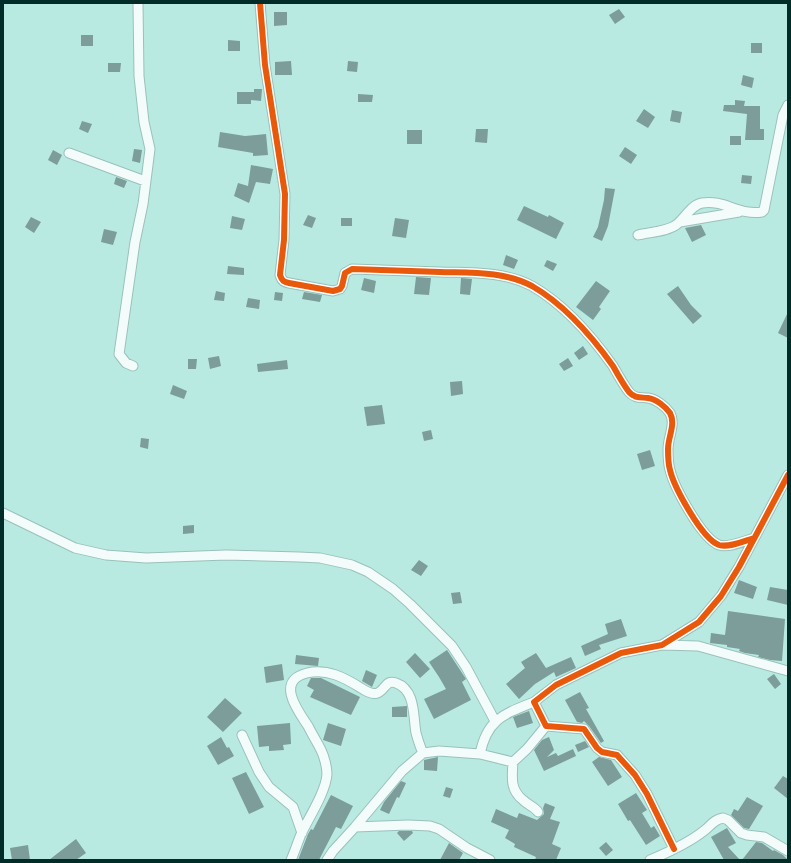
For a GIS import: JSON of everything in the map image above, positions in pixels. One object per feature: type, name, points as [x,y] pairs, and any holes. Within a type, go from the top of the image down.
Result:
[{"type":"street","points":[[133,366],[126,363],[119,354],[135,242],[143,204],[150,149],[141,104],[138,3]]},
{"type":"street","points":[[260,3],[265,65],[284,194],[284,240],[280,275],[281,280],[284,282],[333,291],[340,289],[345,273],[352,269],[498,275],[531,286],[557,303],[585,330],[630,393],[640,398],[651,399],[664,406],[669,411],[672,416],[668,449],[670,471],[678,491],[707,537],[713,542],[722,545],[754,538]]},
{"type":"street","points":[[680,222],[739,212],[758,213],[764,210],[783,115],[788,105]]},
{"type":"street","points":[[69,153],[145,181]]},
{"type":"street","points":[[638,235],[675,226],[698,204],[720,204],[739,212]]},
{"type":"street","points":[[662,645],[699,622],[720,596],[739,567],[788,475]]},
{"type":"street","points":[[3,513],[75,548],[106,555],[146,558],[226,555],[320,558],[368,572],[393,589],[452,646],[466,667],[495,721]]},
{"type":"street","points":[[480,754],[483,741],[495,721],[508,713],[534,702],[556,685],[621,654],[662,645],[698,646],[788,671]]},
{"type":"street","points":[[291,860],[325,784],[327,772],[322,751],[292,701],[291,687],[295,679],[306,673],[325,672],[343,677],[369,694],[380,693],[390,682],[403,686],[413,704],[416,732],[423,753]]},
{"type":"street","points":[[534,702],[546,726]]},
{"type":"street","points":[[538,812],[522,800],[513,787],[513,762],[527,749],[546,726]]},
{"type":"street","points":[[546,726],[584,729],[597,748],[602,752],[616,755],[635,775],[647,794],[674,849]]},
{"type":"street","points":[[242,735],[259,772],[269,787],[294,807],[302,833]]},
{"type":"street","points":[[327,860],[333,851],[402,771],[423,753],[439,751],[480,754],[513,762]]},
{"type":"street","points":[[650,860],[665,857],[674,849],[699,834],[714,821],[723,818],[728,820],[741,832],[747,835],[764,837],[788,851]]},
{"type":"street","points":[[355,827],[408,825],[430,826],[438,829],[466,848],[490,860]]},
{"type":"building","points":[[619,9],[625,17],[615,24],[609,15]]},
{"type":"building","points":[[274,12],[287,12],[287,25],[274,26]]},
{"type":"building","points":[[81,35],[93,35],[93,46],[81,46]]},
{"type":"building","points":[[228,40],[240,41],[240,51],[228,51]]},
{"type":"building","points":[[751,43],[762,43],[762,53],[751,53]]},
{"type":"building","points":[[291,61],[292,75],[275,75],[275,62]]},
{"type":"building","points":[[348,61],[358,62],[357,72],[347,71]]},
{"type":"building","points":[[108,63],[121,63],[120,72],[108,72]]},
{"type":"building","points":[[743,75],[754,78],[752,88],[741,85]]},
{"type":"building","points":[[254,89],[262,89],[261,101],[251,100],[251,104],[237,104],[237,92],[254,92]]},
{"type":"building","points":[[358,94],[373,95],[372,102],[358,102]]},
{"type":"building","points":[[735,100],[745,101],[744,106],[760,106],[760,129],[764,129],[764,140],[745,140],[747,114],[723,111],[724,105],[735,105]]},
{"type":"building","points":[[644,109],[655,117],[648,128],[636,121]]},
{"type":"building","points":[[672,110],[682,112],[680,123],[670,121]]},
{"type":"building","points":[[82,121],[92,124],[88,133],[79,129]]},
{"type":"building","points":[[476,129],[488,129],[487,143],[475,142]]},
{"type":"building","points":[[407,130],[422,130],[422,144],[407,144]]},
{"type":"building","points":[[220,132],[245,136],[266,134],[268,155],[253,156],[253,153],[218,147]]},
{"type":"building","points":[[730,136],[741,136],[741,145],[730,145]]},
{"type":"building","points":[[625,147],[637,155],[631,164],[619,156]]},
{"type":"building","points":[[134,149],[142,150],[140,163],[132,161]]},
{"type":"building","points":[[53,150],[62,155],[57,165],[48,160]]},
{"type":"building","points":[[251,165],[273,169],[270,184],[256,182],[249,203],[234,196],[238,183],[248,186]]},
{"type":"building","points":[[742,175],[752,176],[751,184],[741,183]]},
{"type":"building","points":[[116,177],[127,181],[124,188],[114,184]]},
{"type":"building","points":[[605,188],[615,189],[608,226],[602,241],[593,237],[598,227]]},
{"type":"building","points":[[524,206],[548,217],[549,215],[564,223],[556,239],[517,220]]},
{"type":"building","points":[[308,215],[316,218],[312,228],[303,225]]},
{"type":"building","points":[[232,216],[245,219],[242,230],[230,228]]},
{"type":"building","points":[[31,217],[41,222],[34,233],[25,227]]},
{"type":"building","points":[[341,218],[352,218],[352,226],[341,226]]},
{"type":"building","points":[[395,218],[409,220],[406,238],[392,236]]},
{"type":"building","points":[[701,225],[706,235],[692,242],[685,228]]},
{"type":"building","points":[[104,229],[117,232],[113,245],[101,242]]},
{"type":"building","points":[[506,255],[518,260],[514,269],[503,265]]},
{"type":"building","points":[[547,260],[557,264],[553,271],[544,266]]},
{"type":"building","points":[[228,266],[244,268],[244,275],[227,274]]},
{"type":"building","points":[[416,277],[431,278],[429,295],[414,294]]},
{"type":"building","points":[[364,278],[376,281],[374,293],[361,290]]},
{"type":"building","points":[[461,278],[472,279],[470,295],[460,294]]},
{"type":"building","points":[[596,281],[610,291],[599,307],[601,309],[593,320],[576,307]]},
{"type":"building","points":[[678,286],[691,305],[702,316],[693,324],[667,294]]},
{"type":"building","points":[[216,291],[225,293],[224,301],[214,300]]},
{"type":"building","points":[[275,292],[283,293],[282,301],[274,300]]},
{"type":"building","points":[[304,292],[322,295],[320,302],[302,299]]},
{"type":"building","points":[[248,298],[260,300],[259,309],[246,307]]},
{"type":"building","points":[[788,312],[788,338],[778,333]]},
{"type":"building","points":[[583,346],[588,354],[579,360],[574,353]]},
{"type":"building","points":[[219,356],[221,366],[210,369],[208,358]]},
{"type":"building","points":[[568,358],[573,366],[564,371],[559,364]]},
{"type":"building","points":[[188,359],[197,359],[196,369],[188,369]]},
{"type":"building","points":[[287,360],[288,369],[258,372],[257,364]]},
{"type":"building","points":[[462,381],[463,394],[451,396],[450,382]]},
{"type":"building","points":[[173,385],[187,391],[184,399],[170,394]]},
{"type":"building","points":[[382,405],[385,424],[367,426],[364,407]]},
{"type":"building","points":[[431,430],[433,439],[424,441],[422,432]]},
{"type":"building","points":[[141,438],[149,439],[148,449],[140,447]]},
{"type":"building","points":[[650,450],[655,466],[642,470],[637,454]]},
{"type":"building","points":[[194,525],[194,533],[183,534],[183,526]]},
{"type":"building","points":[[419,560],[428,566],[421,576],[411,570]]},
{"type":"building","points":[[739,580],[757,587],[753,599],[734,593]]},
{"type":"building","points":[[770,587],[788,590],[788,605],[767,600]]},
{"type":"building","points":[[460,592],[462,603],[453,604],[451,593]]},
{"type":"building","points":[[728,611],[785,619],[782,661],[758,657],[759,655],[745,653],[739,651],[740,649],[727,647],[727,645],[710,643],[711,633],[725,635]]},
{"type":"building","points":[[621,619],[627,636],[599,645],[601,649],[585,656],[581,646],[608,634],[605,624]]},
{"type":"building","points":[[447,650],[466,679],[462,682],[471,700],[434,719],[424,699],[446,689],[429,662]]},
{"type":"building","points":[[415,653],[430,669],[420,678],[406,662]]},
{"type":"building","points":[[536,653],[546,668],[571,657],[576,668],[556,677],[554,672],[535,684],[519,699],[506,684],[525,668],[521,662]]},
{"type":"building","points":[[296,655],[319,658],[318,666],[295,664]]},
{"type":"building","points":[[282,664],[284,680],[266,683],[264,667]]},
{"type":"building","points":[[366,670],[377,675],[372,687],[362,681]]},
{"type":"building","points":[[774,674],[781,684],[775,689],[767,679]]},
{"type":"building","points":[[311,678],[321,678],[360,697],[351,715],[310,697],[314,690],[307,686]]},
{"type":"building","points":[[580,692],[589,708],[586,709],[604,741],[601,743],[584,721],[582,723],[577,722],[565,700]]},
{"type":"building","points":[[225,698],[242,713],[223,732],[207,717]]},
{"type":"building","points":[[407,706],[407,717],[392,717],[392,707]]},
{"type":"building","points":[[529,711],[533,723],[517,728],[513,717]]},
{"type":"building","points":[[290,723],[291,744],[283,745],[284,750],[269,751],[269,746],[259,747],[257,726]]},
{"type":"building","points":[[328,723],[346,729],[341,746],[323,740]]},
{"type":"building","points":[[221,737],[227,748],[229,747],[234,756],[218,765],[207,746]]},
{"type":"building","points":[[549,737],[554,750],[547,757],[556,753],[558,756],[573,749],[576,756],[544,771],[534,750],[542,740]]},
{"type":"building","points":[[585,741],[589,747],[578,752],[575,745]]},
{"type":"building","points":[[438,757],[437,771],[424,770],[424,760]]},
{"type":"building","points":[[599,757],[611,760],[622,777],[608,786],[592,762]]},
{"type":"building","points":[[246,772],[264,807],[249,814],[232,778]]},
{"type":"building","points":[[783,776],[788,779],[788,799],[774,788]]},
{"type":"building","points":[[401,781],[406,783],[389,814],[380,810],[384,802]]},
{"type":"building","points":[[446,787],[453,789],[450,798],[443,796]]},
{"type":"building","points":[[636,793],[647,810],[642,813],[651,828],[654,826],[660,836],[646,845],[630,820],[628,821],[618,804]]},
{"type":"building","points":[[331,795],[353,806],[341,829],[336,827],[319,860],[298,860],[308,834],[311,829],[313,830]]},
{"type":"building","points":[[747,797],[763,806],[749,829],[744,828],[731,815],[734,809],[738,811]]},
{"type":"building","points":[[545,803],[555,807],[550,819],[560,822],[552,844],[561,848],[556,860],[535,860],[536,857],[514,847],[515,844],[505,838],[509,830],[491,822],[496,809],[517,818],[519,813],[537,820],[544,814],[543,808]]},
{"type":"building","points":[[727,828],[736,843],[728,847],[740,860],[724,860],[711,837]]},
{"type":"building","points":[[399,831],[412,831],[413,833],[404,841],[397,833]]},
{"type":"building","points":[[76,839],[86,853],[76,860],[49,860]]},
{"type":"building","points":[[606,842],[613,850],[606,856],[599,848]]},
{"type":"building","points":[[756,842],[762,843],[773,851],[774,850],[783,855],[788,860],[742,860]]},
{"type":"building","points":[[449,843],[463,853],[459,860],[440,860]]},
{"type":"building","points":[[28,845],[30,860],[12,860],[10,848]]},
{"type":"cycle path","points":[[260,3],[265,65],[285,194],[284,240],[280,275],[282,280],[284,282],[333,291],[340,289],[345,273],[352,269],[498,275],[521,281],[532,286],[555,302],[577,322],[596,343],[631,394],[636,397],[654,400],[670,413],[672,417],[672,426],[668,444],[668,462],[670,470],[677,488],[690,512],[712,541],[719,545],[727,546],[754,538]]},
{"type":"cycle path","points":[[674,849],[647,794],[635,775],[617,755],[602,752],[597,748],[584,729],[546,726],[534,702],[556,685],[621,653],[662,645],[699,622],[721,596],[739,567],[788,475]]}]
